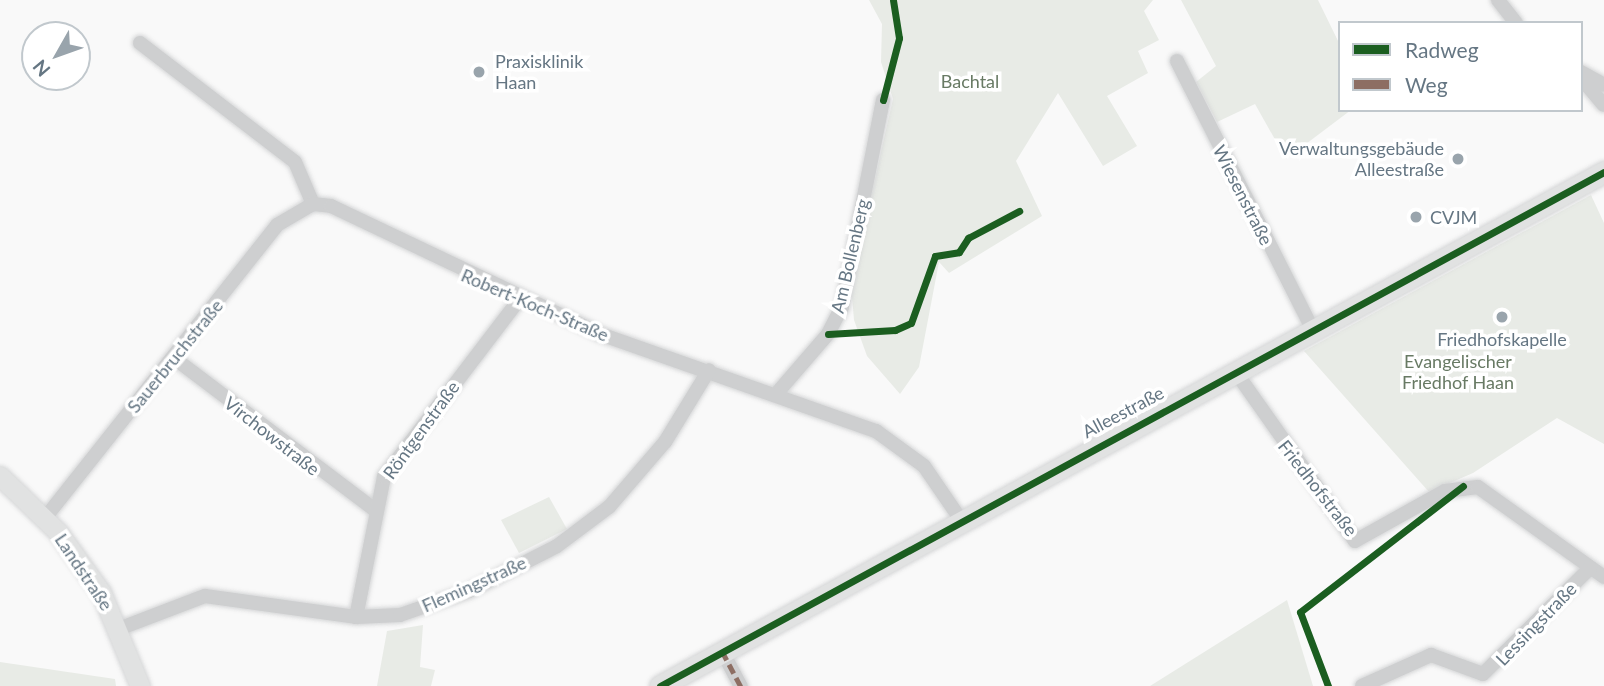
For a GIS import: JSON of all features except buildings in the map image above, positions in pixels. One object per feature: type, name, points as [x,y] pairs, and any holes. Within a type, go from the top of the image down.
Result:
[{"type":"main road","name":"Alleestraße","points":[[660,686],[1312,328],[1604,172]]},
{"type":"main road","name":"Landstraße","points":[[0,476],[45,518],[102,592],[121,628],[139,686]]},
{"type":"street","points":[[1498,0],[1514,21]]},
{"type":"street","points":[[140,43],[295,162],[313,204]]},
{"type":"street","name":"Wiesenstraße","points":[[1177,61],[1312,328]]},
{"type":"street","points":[[1583,73],[1604,85]]},
{"type":"street","points":[[1583,80],[1604,105]]},
{"type":"street","name":"Am Bollenberg","points":[[777,393],[828,334],[842,307],[883,100]]},
{"type":"street","name":"Robert-Koch-Straße","points":[[313,204],[331,206],[518,301],[777,393],[901,446],[961,520]]},
{"type":"street","name":"Sauerbruchstraße","points":[[45,518],[277,225],[313,204]]},
{"type":"street","name":"Röntgenstraße","points":[[356,617],[373,509],[384,477],[518,301]]},
{"type":"street","name":"Virchowstraße","points":[[174,358],[373,509]]},
{"type":"street","name":"Flemingstraße","points":[[121,628],[205,596],[356,617],[400,615],[442,602],[580,531],[665,442],[709,370]]},
{"type":"street","name":"Friedhofstraße","points":[[1235,371],[1355,541],[1463,486],[1478,487],[1604,577]]},
{"type":"street","name":"Lessingstraße","points":[[1362,686],[1431,655],[1483,674],[1590,568]]},
{"type":"street","points":[[722,651],[741,686]]},
{"type":"green space","name":"Bachtal","points":[[869,0],[1153,0],[1144,11],[1159,40],[1138,51],[1148,73],[1107,96],[1137,146],[1103,166],[1058,93],[1016,161],[1042,216],[949,273],[939,262],[919,367],[900,394],[867,356],[854,320],[851,285],[893,99],[881,62],[882,24]]},
{"type":"green space","points":[[1181,0],[1318,0],[1338,41],[1338,112],[1348,112],[1286,159],[1255,104],[1217,122],[1196,82],[1216,66]]},
{"type":"green space","name":"Evangelischer Friedhof Haan","points":[[1591,195],[1604,223],[1604,444],[1557,418],[1473,473],[1429,492],[1304,351]]},
{"type":"green space","points":[[549,497],[567,529],[519,553],[501,520]]},
{"type":"green space","points":[[1287,600],[1313,686],[1150,686]]},
{"type":"green space","points":[[423,625],[420,667],[435,670],[431,686],[377,686],[387,631]]},
{"type":"green space","points":[[0,662],[115,679],[116,686],[0,686]]},
{"type":"marked path","points":[[722,651],[741,686]]},
{"type":"cycle path","points":[[883,100],[899,38],[893,0]]},
{"type":"cycle path","points":[[660,686],[1604,172]]},
{"type":"cycle path","points":[[828,334],[895,330],[911,323],[935,256],[959,252],[968,238],[1019,211]]},
{"type":"cycle path","points":[[1328,686],[1300,612],[1463,486]]},
{"type":"place","name":"Praxisklinik Haan","points":[[479,72]]},
{"type":"place","name":"Verwaltungsgebäude Alleestraße","points":[[1458,159]]},
{"type":"place","name":"CVJM","points":[[1416,217]]},
{"type":"place","name":"Friedhofskapelle","points":[[1502,317]]}]
